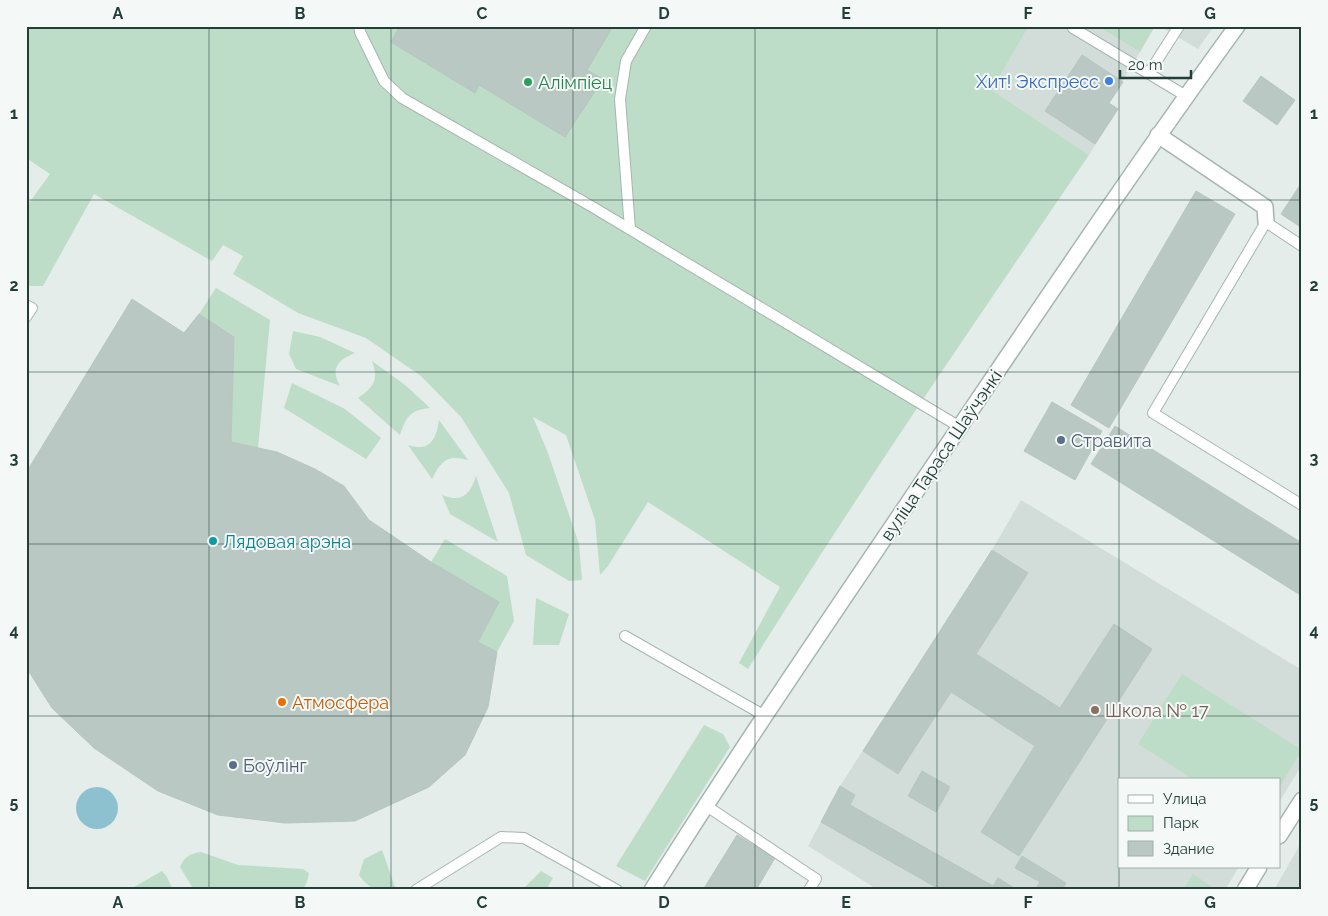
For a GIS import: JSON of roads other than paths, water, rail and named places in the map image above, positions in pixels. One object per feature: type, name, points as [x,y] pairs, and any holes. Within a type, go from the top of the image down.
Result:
[{"type":"street","name":"вуліца Тараса Шаўчэнкі","points":[[652,890],[705,805],[960,427],[1158,135],[1237,26]]},
{"type":"street","points":[[1158,135],[1265,207],[1266,222]]},
{"type":"street","points":[[1280,834],[1302,800]]},
{"type":"street","points":[[1245,890],[1258,868]]},
{"type":"lane","points":[[359,26],[360,32],[384,81],[402,98],[630,229],[960,427]]},
{"type":"lane","points":[[630,229],[620,99],[626,61],[646,26]]},
{"type":"lane","points":[[1149,73],[1179,26]]},
{"type":"lane","points":[[1073,28],[1186,96]]},
{"type":"lane","points":[[1302,246],[1266,222],[1153,413],[1302,505]]},
{"type":"lane","points":[[26,305],[32,308],[26,317]]},
{"type":"lane","points":[[624,636],[765,716]]},
{"type":"lane","points":[[705,805],[816,879],[809,890]]},
{"type":"lane","points":[[416,890],[501,837],[524,838],[617,890]]},
{"type":"water","points":[[101,787],[109,790],[115,796],[118,808],[115,820],[109,826],[93,829],[85,826],[79,820],[76,804],[79,796],[85,790]]},
{"type":"place","name":"Хит! Экспресс","points":[[1109,81]]},
{"type":"place","name":"Алімпіец","points":[[528,82]]},
{"type":"place","name":"Стравита","points":[[1061,440]]},
{"type":"place","name":"Лядовая арэна","points":[[213,541]]},
{"type":"place","name":"Атмосфера","points":[[282,702]]},
{"type":"place","name":"Школа № 17","points":[[1095,710]]},
{"type":"place","name":"Боўлінг","points":[[233,765]]}]
